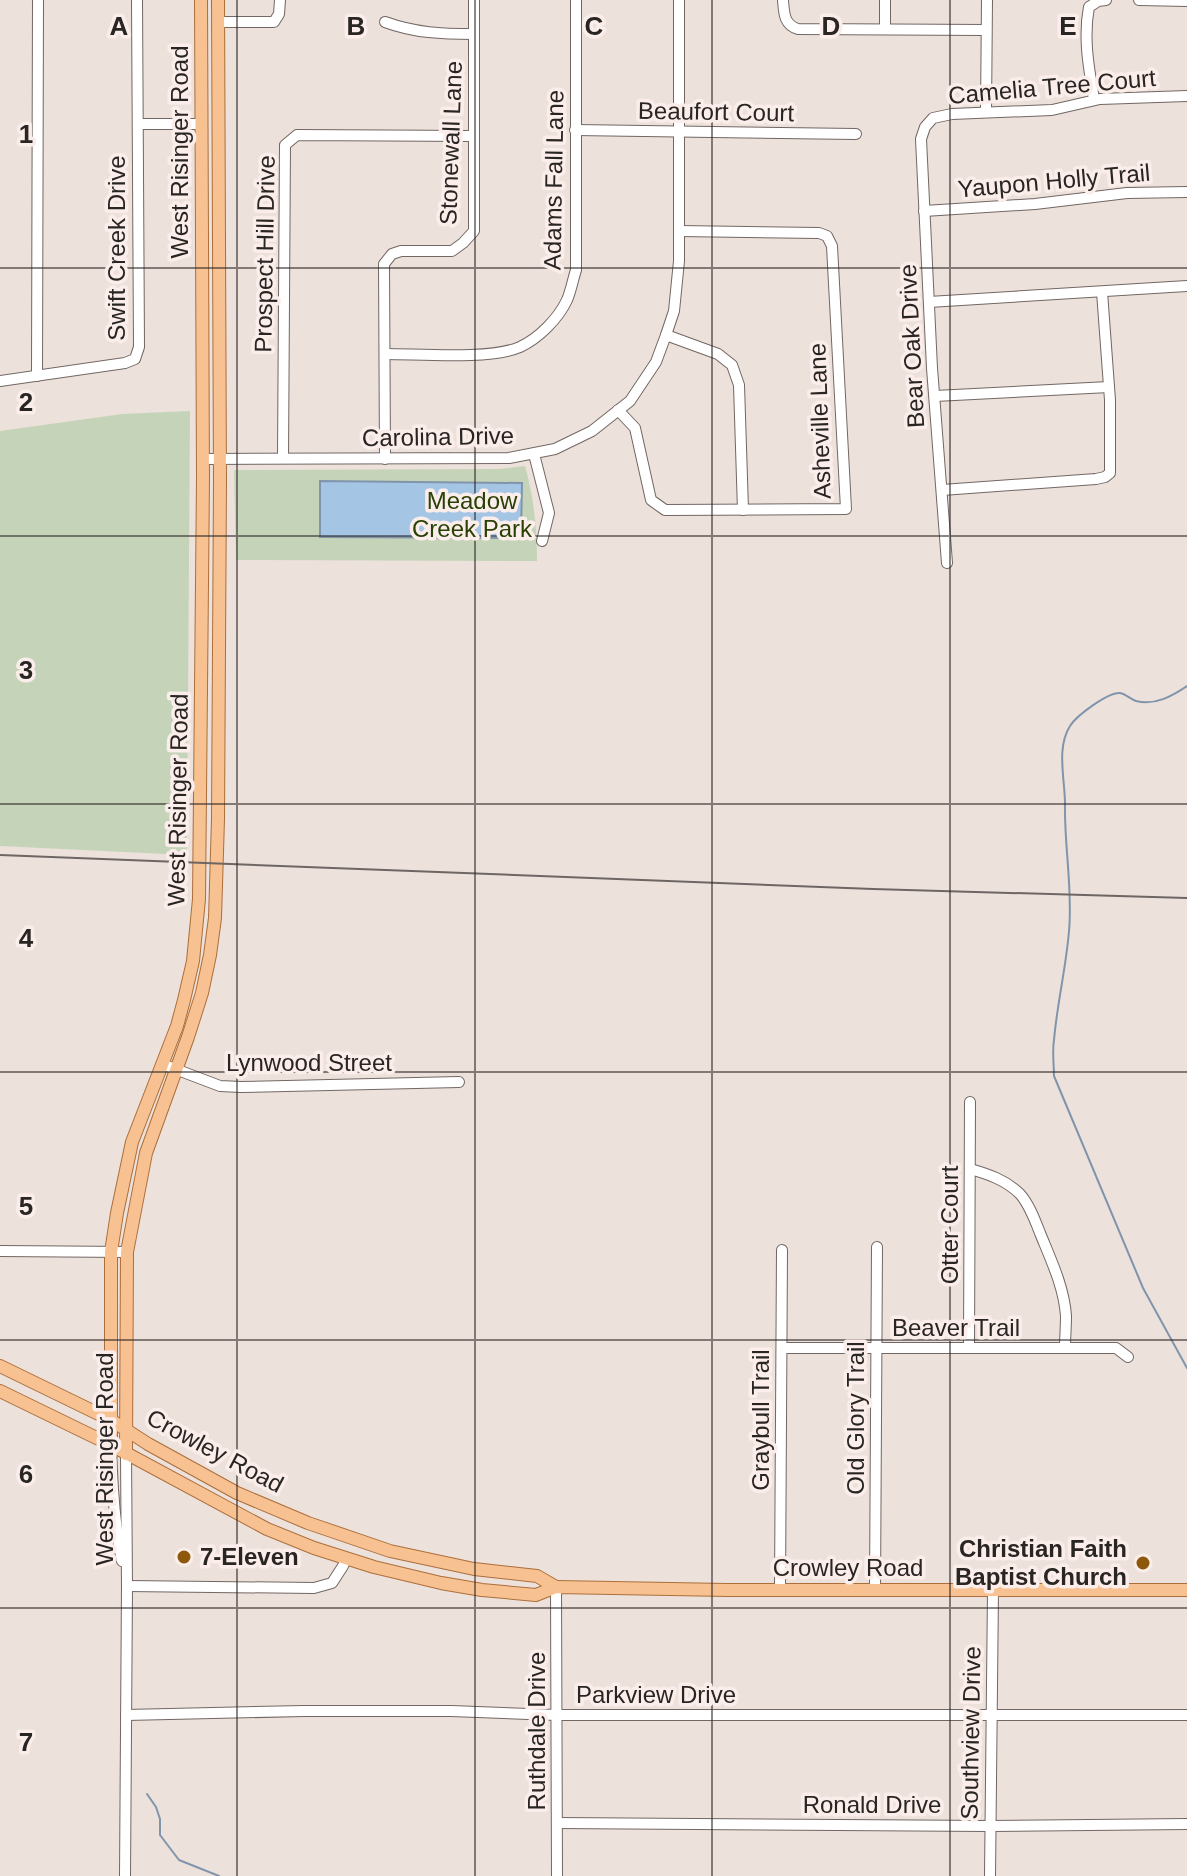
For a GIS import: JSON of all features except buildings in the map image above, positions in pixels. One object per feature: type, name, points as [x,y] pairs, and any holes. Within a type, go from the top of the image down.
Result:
[{"type":"main road","name":"West Risinger Road","points":[[111,1445],[111,1252],[117,1213],[132,1142],[177,1026],[193,961],[199,899],[203,459],[201,0]]},
{"type":"main road","name":"West Risinger Road","points":[[126,1454],[127,1252],[146,1153],[202,993],[215,918],[220,459],[218,0]]},
{"type":"main road","points":[[202,556],[206,567],[207,627],[219,635]]},
{"type":"main road","name":"Crowley Road","points":[[0,1366],[111,1420],[237,1493],[308,1523],[390,1551],[474,1569],[537,1576],[556,1587]]},
{"type":"main road","name":"Crowley Road","points":[[0,1391],[111,1445],[267,1529],[374,1567],[482,1590],[536,1595],[556,1587],[1187,1590]]},
{"type":"street","points":[[37,376],[38,0]]},
{"type":"street","name":"Swift Creek Drive","points":[[0,381],[135,359],[139,347],[137,0]]},
{"type":"street","points":[[218,22],[274,22],[279,14],[280,0]]},
{"type":"street","name":"Stonewall Lane","points":[[385,459],[384,264],[392,254],[401,251],[452,251],[474,231],[474,0]]},
{"type":"street","name":"Adams Fall Lane","points":[[385,354],[492,354],[519,347],[538,335],[554,319],[567,299],[576,270],[576,0]]},
{"type":"street","name":"Carolina Drive","points":[[203,459],[509,458],[555,449],[592,431],[630,401],[656,362],[674,311],[679,261],[679,0]]},
{"type":"street","points":[[783,0],[786,20],[791,27],[798,29],[986,30]]},
{"type":"street","points":[[885,0],[885,29]]},
{"type":"street","points":[[986,112],[987,0]]},
{"type":"street","points":[[1094,99],[1087,59],[1087,19],[1089,7],[1106,0]]},
{"type":"street","points":[[1139,0],[1187,1]]},
{"type":"street","points":[[385,22],[406,30],[433,34],[474,34]]},
{"type":"street","name":"Camelia Tree Court","points":[[925,127],[933,118],[952,114],[1052,110],[1094,99],[1187,96]]},
{"type":"street","points":[[138,124],[202,124]]},
{"type":"street","name":"Bear Oak Drive","points":[[925,127],[921,139],[924,211],[947,563]]},
{"type":"street","name":"Beaufort Court","points":[[575,130],[856,134]]},
{"type":"street","name":"Prospect Hill Drive","points":[[283,458],[285,145],[297,135],[474,136]]},
{"type":"street","name":"Yaupon Holly Trail","points":[[924,211],[1035,204],[1127,193],[1187,192]]},
{"type":"street","name":"Asheville Lane","points":[[618,410],[635,428],[651,500],[665,510],[846,509],[832,246],[827,236],[819,233],[679,231]]},
{"type":"street","points":[[929,302],[1187,286]]},
{"type":"street","points":[[942,490],[1096,479],[1110,473],[1109,387],[1102,292]]},
{"type":"street","points":[[666,335],[718,354],[732,365],[739,385],[743,510]]},
{"type":"street","points":[[935,396],[1109,387]]},
{"type":"street","points":[[534,454],[549,513],[542,541]]},
{"type":"street","name":"Lynwood Street","points":[[162,1064],[220,1086],[459,1082]]},
{"type":"street","name":"Otter Court","points":[[969,1348],[970,1102]]},
{"type":"street","points":[[970,1169],[1007,1183],[1021,1195],[1029,1208],[1063,1294],[1065,1348]]},
{"type":"street","name":"Old Glory Trail","points":[[875,1590],[877,1247]]},
{"type":"street","name":"Graybull Trail","points":[[780,1590],[782,1250]]},
{"type":"street","points":[[0,1251],[127,1252]]},
{"type":"street","name":"Beaver Trail","points":[[782,1348],[1116,1348],[1128,1357]]},
{"type":"street","name":"West Risinger Road","points":[[111,1445],[115,1525],[127,1586]]},
{"type":"street","name":"West Risinger Road","points":[[125,1876],[126,1454]]},
{"type":"street","points":[[127,1586],[314,1588],[332,1583],[346,1558]]},
{"type":"street","name":"Ruthdale Drive","points":[[556,1587],[557,1876]]},
{"type":"street","name":"Southview Drive","points":[[990,1876],[993,1590]]},
{"type":"street","name":"Parkview Drive","points":[[126,1715],[451,1711],[557,1715],[1187,1715]]},
{"type":"street","name":"Ronald Drive","points":[[557,1823],[1187,1824]]},
{"type":"green space","points":[[190,411],[187,855],[0,846],[0,431],[122,414]]},
{"type":"green space","name":"Meadow Creek Park","points":[[525,466],[534,513],[537,561],[236,560],[234,470],[499,469]]},
{"type":"water","points":[[320,481],[522,483],[521,538],[320,537]]},
{"type":"waterway","points":[[1187,686],[1150,702],[1136,701],[1120,693],[1108,696],[1079,716],[1066,735],[1062,764],[1070,915],[1053,1054],[1054,1076],[1143,1288],[1187,1368]]},
{"type":"waterway","points":[[147,1794],[160,1819],[160,1835],[179,1860],[219,1876]]},
{"type":"railway","points":[[0,855],[1187,898]]},
{"type":"place","name":"7-Eleven","points":[[184,1557]]},
{"type":"place","name":"Christian Faith Baptist Church","points":[[1143,1563]]}]
